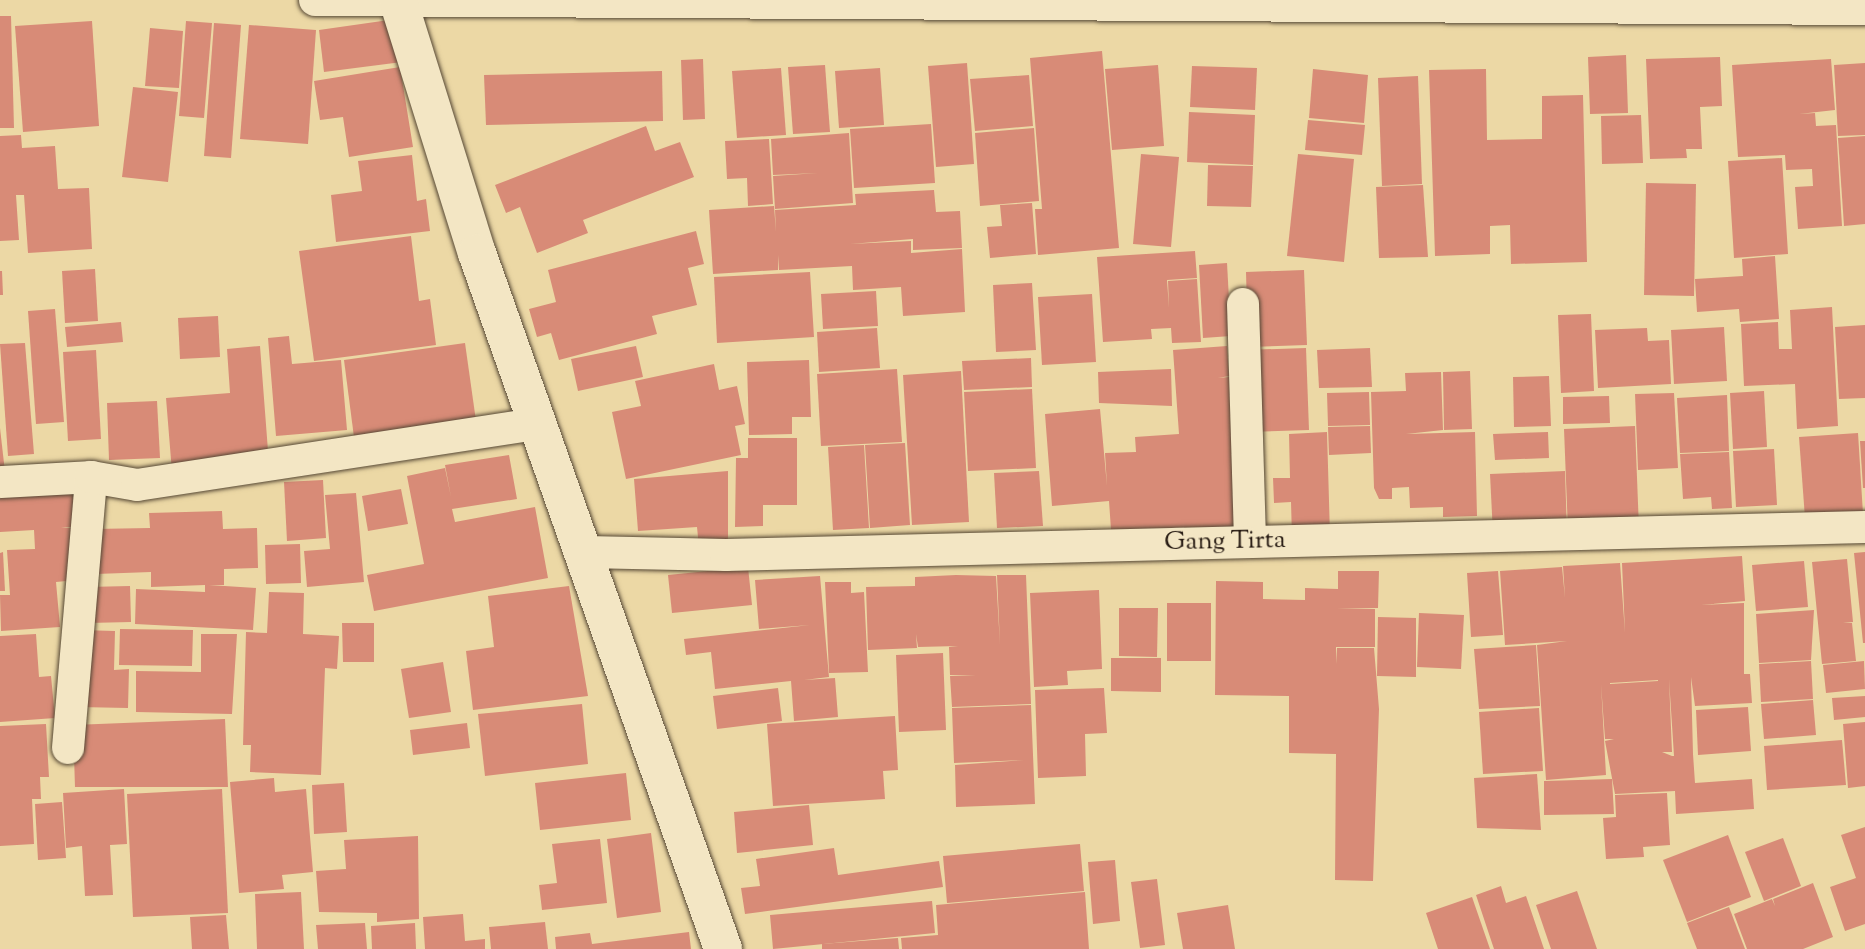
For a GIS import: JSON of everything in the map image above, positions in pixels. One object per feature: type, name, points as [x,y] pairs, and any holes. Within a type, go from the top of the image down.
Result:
[{"type":"main road","points":[[398,1],[536,424],[586,552],[723,949]]},
{"type":"street","points":[[315,0],[1865,9]]},
{"type":"street","points":[[1243,304],[1250,542]]},
{"type":"street","points":[[0,482],[91,477],[137,485],[536,424]]},
{"type":"street","points":[[68,748],[91,477]]},
{"type":"street","name":"Gang Tirta","points":[[586,552],[726,555],[1865,527]]},
{"type":"building","points":[[0,16],[11,16],[14,128],[0,128]]},
{"type":"building","points":[[396,19],[402,62],[324,72],[319,30]]},
{"type":"building","points":[[92,21],[99,126],[23,132],[15,26]]},
{"type":"building","points":[[186,21],[212,23],[204,118],[179,116]]},
{"type":"building","points":[[214,23],[241,25],[231,158],[204,156]]},
{"type":"building","points":[[249,25],[316,30],[308,144],[240,139]]},
{"type":"building","points":[[150,28],[183,31],[179,88],[145,86]]},
{"type":"building","points":[[1102,51],[1119,248],[1038,255],[1035,209],[1042,209],[1030,58]]},
{"type":"building","points":[[1626,55],[1628,113],[1590,114],[1588,57]]},
{"type":"building","points":[[1720,57],[1722,106],[1700,107],[1702,149],[1686,149],[1687,158],[1650,159],[1646,59]]},
{"type":"building","points":[[703,59],[705,119],[683,120],[681,60]]},
{"type":"building","points":[[1831,59],[1835,110],[1799,114],[1815,113],[1816,126],[1836,125],[1842,226],[1798,229],[1795,187],[1813,186],[1812,169],[1786,170],[1785,155],[1738,157],[1732,65]]},
{"type":"building","points":[[967,63],[974,164],[936,167],[928,66]]},
{"type":"building","points":[[1865,63],[1865,135],[1838,136],[1834,65]]},
{"type":"building","points":[[825,65],[830,132],[793,134],[788,67]]},
{"type":"building","points":[[1158,65],[1164,146],[1112,150],[1105,69]]},
{"type":"building","points":[[1192,66],[1257,68],[1255,110],[1190,107]]},
{"type":"building","points":[[400,67],[413,147],[349,157],[343,117],[320,120],[314,81]]},
{"type":"building","points":[[781,68],[786,135],[737,138],[732,71]]},
{"type":"building","points":[[880,68],[884,125],[839,128],[835,71]]},
{"type":"building","points":[[1313,69],[1368,75],[1364,123],[1309,118]]},
{"type":"building","points":[[1486,69],[1487,140],[1542,139],[1542,96],[1583,95],[1587,262],[1511,264],[1510,225],[1490,226],[1490,254],[1435,256],[1429,70]]},
{"type":"building","points":[[662,71],[663,121],[486,125],[484,75]]},
{"type":"building","points":[[1029,75],[1033,126],[975,131],[970,79]]},
{"type":"building","points":[[1418,76],[1422,184],[1382,186],[1378,78]]},
{"type":"building","points":[[133,87],[178,92],[168,182],[122,177]]},
{"type":"building","points":[[1189,112],[1255,115],[1253,165],[1187,162]]},
{"type":"building","points":[[1641,115],[1643,163],[1602,164],[1601,116]]},
{"type":"building","points":[[1308,120],[1365,125],[1362,155],[1305,150]]},
{"type":"building","points":[[931,124],[935,183],[854,188],[850,129]]},
{"type":"building","points":[[646,126],[655,151],[680,142],[694,177],[583,220],[588,233],[537,253],[520,207],[506,213],[495,185]]},
{"type":"building","points":[[1034,128],[1039,201],[980,206],[975,133]]},
{"type":"building","points":[[849,133],[853,203],[775,209],[773,176],[818,173],[773,175],[771,139]]},
{"type":"building","points":[[21,135],[22,148],[55,146],[58,189],[89,188],[92,249],[28,253],[24,195],[16,195],[19,240],[0,241],[0,136]]},
{"type":"building","points":[[1865,136],[1865,224],[1844,226],[1838,138]]},
{"type":"building","points":[[769,139],[773,204],[748,206],[747,178],[727,179],[725,141]]},
{"type":"building","points":[[1141,154],[1179,157],[1171,247],[1133,244]]},
{"type":"building","points":[[1298,154],[1354,159],[1344,262],[1287,256]]},
{"type":"building","points":[[412,155],[417,201],[426,199],[430,231],[336,242],[331,195],[362,191],[358,161]]},
{"type":"building","points":[[1782,158],[1788,254],[1734,258],[1728,161]]},
{"type":"building","points":[[1208,165],[1253,166],[1251,207],[1207,206]]},
{"type":"building","points":[[1646,183],[1696,184],[1694,296],[1644,295]]},
{"type":"building","points":[[1423,185],[1428,257],[1379,258],[1376,187]]},
{"type":"building","points":[[934,190],[936,212],[960,211],[962,248],[913,250],[913,239],[850,244],[911,241],[911,253],[962,249],[965,312],[903,316],[901,287],[853,290],[852,266],[779,270],[778,255],[778,270],[713,274],[709,210],[774,206],[776,232],[775,210],[856,205],[855,194]]},
{"type":"building","points":[[1032,203],[1036,254],[990,258],[987,227],[1002,226],[1000,205]]},
{"type":"building","points":[[696,231],[704,264],[688,268],[697,305],[652,316],[657,334],[559,360],[551,333],[537,337],[529,309],[556,302],[548,270]]},
{"type":"building","points":[[411,236],[419,301],[430,299],[436,345],[314,361],[299,251]]},
{"type":"building","points":[[1195,251],[1197,278],[1167,280],[1169,308],[1168,281],[1197,279],[1201,342],[1172,343],[1171,328],[1151,329],[1152,339],[1103,342],[1097,257]]},
{"type":"building","points":[[1775,256],[1779,319],[1740,322],[1739,309],[1697,312],[1695,279],[1743,276],[1742,259]]},
{"type":"building","points":[[1227,263],[1231,336],[1203,338],[1199,265]]},
{"type":"building","points":[[95,269],[98,321],[65,323],[62,271]]},
{"type":"building","points":[[1304,270],[1307,345],[1248,347],[1246,272]]},
{"type":"building","points":[[2,271],[3,295],[0,295]]},
{"type":"building","points":[[810,272],[814,337],[717,343],[714,277]]},
{"type":"building","points":[[1032,283],[1036,350],[996,352],[993,285]]},
{"type":"building","points":[[876,291],[878,326],[823,329],[821,294]]},
{"type":"building","points":[[1092,294],[1096,362],[1042,365],[1038,297]]},
{"type":"building","points":[[1832,307],[1838,426],[1797,429],[1795,384],[1744,386],[1741,324],[1778,322],[1779,349],[1792,349],[1790,310]]},
{"type":"building","points":[[55,309],[64,422],[36,424],[28,311]]},
{"type":"building","points":[[1591,314],[1594,391],[1561,393],[1558,315]]},
{"type":"building","points":[[218,316],[220,357],[180,359],[178,318]]},
{"type":"building","points":[[121,322],[123,342],[67,347],[65,327]]},
{"type":"building","points":[[1865,325],[1865,398],[1839,399],[1835,327]]},
{"type":"building","points":[[1724,327],[1727,381],[1674,384],[1671,330]]},
{"type":"building","points":[[877,328],[880,368],[819,372],[817,332]]},
{"type":"building","points":[[1647,328],[1648,341],[1669,340],[1671,384],[1598,388],[1595,330]]},
{"type":"building","points":[[289,336],[292,364],[341,360],[347,430],[276,436],[268,338]]},
{"type":"building","points":[[25,343],[34,454],[8,456],[0,344]]},
{"type":"building","points":[[465,343],[477,428],[355,445],[344,360]]},
{"type":"building","points":[[260,346],[269,464],[172,472],[166,398],[230,393],[227,349]]},
{"type":"building","points":[[636,346],[643,377],[578,391],[571,359]]},
{"type":"building","points":[[1227,346],[1229,376],[1218,378],[1229,377],[1239,536],[1112,544],[1109,501],[1052,506],[1045,414],[1100,409],[1107,486],[1105,453],[1136,452],[1135,437],[1179,434],[1173,350]]},
{"type":"building","points":[[1306,348],[1309,430],[1247,432],[1245,350]]},
{"type":"building","points":[[1370,348],[1372,387],[1319,388],[1317,350]]},
{"type":"building","points":[[96,350],[101,439],[68,441],[63,352]]},
{"type":"building","points":[[1031,358],[1032,387],[964,390],[962,361]]},
{"type":"building","points":[[809,360],[811,417],[792,417],[792,434],[749,435],[747,362]]},
{"type":"building","points":[[714,364],[719,390],[737,386],[745,424],[735,426],[741,455],[626,479],[612,412],[641,406],[635,381]]},
{"type":"building","points":[[897,369],[902,442],[821,446],[817,374]]},
{"type":"building","points":[[1171,369],[1172,406],[1099,403],[1098,372]]},
{"type":"building","points":[[961,371],[969,522],[912,525],[903,375]]},
{"type":"building","points":[[1470,371],[1472,429],[1444,430],[1443,372]]},
{"type":"building","points":[[1441,372],[1443,430],[1406,434],[1475,432],[1477,516],[1443,517],[1443,507],[1410,508],[1409,487],[1392,488],[1392,499],[1379,499],[1374,488],[1371,392],[1406,391],[1405,373]]},
{"type":"building","points":[[1549,376],[1551,426],[1514,427],[1513,377]]},
{"type":"building","points":[[1032,389],[1036,468],[968,471],[964,392]]},
{"type":"building","points":[[1764,391],[1767,447],[1733,449],[1730,393]]},
{"type":"building","points":[[1369,392],[1370,425],[1328,426],[1327,393]]},
{"type":"building","points":[[1674,393],[1678,468],[1638,470],[1635,394]]},
{"type":"building","points":[[1727,395],[1729,451],[1680,453],[1677,398]]},
{"type":"building","points":[[1609,396],[1610,423],[1563,424],[1563,397]]},
{"type":"building","points":[[157,401],[160,458],[109,460],[107,403]]},
{"type":"building","points":[[1370,426],[1371,453],[1329,455],[1328,427]]},
{"type":"building","points":[[1635,426],[1639,529],[1568,531],[1564,429]]},
{"type":"building","points":[[0,428],[5,472],[0,473]]},
{"type":"building","points":[[1327,432],[1330,535],[1292,537],[1291,502],[1274,503],[1273,478],[1290,478],[1289,434]]},
{"type":"building","points":[[1548,432],[1549,458],[1495,460],[1493,434]]},
{"type":"building","points":[[1858,433],[1863,514],[1805,518],[1799,437]]},
{"type":"building","points":[[748,438],[797,438],[797,505],[763,505],[763,526],[735,527],[736,458],[748,458]]},
{"type":"building","points":[[1860,441],[1865,441],[1865,488],[1863,488]]},
{"type":"building","points":[[905,443],[910,525],[870,528],[865,445]]},
{"type":"building","points":[[864,445],[869,528],[833,530],[828,447]]},
{"type":"building","points":[[1774,449],[1777,505],[1736,507],[1733,451]]},
{"type":"building","points":[[1729,452],[1732,508],[1712,509],[1711,497],[1683,499],[1680,454]]},
{"type":"building","points":[[509,455],[517,499],[452,509],[455,522],[535,507],[548,578],[374,611],[367,575],[424,564],[407,476],[445,468],[451,497],[445,465]]},
{"type":"building","points":[[728,471],[728,545],[699,547],[697,527],[638,531],[634,479]]},
{"type":"building","points":[[1039,471],[1043,526],[997,528],[994,473]]},
{"type":"building","points":[[1565,471],[1567,532],[1493,534],[1490,474]]},
{"type":"building","points":[[323,480],[326,538],[287,541],[284,482]]},
{"type":"building","points":[[77,485],[80,526],[61,528],[74,528],[77,580],[56,582],[60,627],[1,631],[0,595],[10,595],[7,550],[35,549],[34,530],[0,532],[0,491]]},
{"type":"building","points":[[401,489],[408,524],[368,531],[362,496]]},
{"type":"building","points":[[356,493],[364,582],[307,587],[304,551],[330,549],[325,495]]},
{"type":"building","points":[[222,511],[223,529],[257,528],[258,568],[224,569],[224,585],[209,585],[256,588],[253,630],[135,624],[136,589],[205,592],[205,585],[151,587],[151,572],[96,574],[94,529],[150,528],[149,513]]},
{"type":"building","points":[[300,544],[301,583],[266,584],[265,545]]},
{"type":"building","points":[[3,552],[5,591],[0,591],[0,553]]},
{"type":"building","points":[[1865,552],[1865,643],[1863,643],[1854,553]]},
{"type":"building","points":[[1742,556],[1745,601],[1701,605],[1744,603],[1744,674],[1750,674],[1752,703],[1695,706],[1691,677],[1693,754],[1695,783],[1752,779],[1754,809],[1676,814],[1675,791],[1615,794],[1605,741],[1614,739],[1605,739],[1601,684],[1606,775],[1546,780],[1537,645],[1567,641],[1505,645],[1500,571],[1562,567],[1565,598],[1563,566],[1620,563],[1625,633],[1622,563]],"holes":[[[1669,679],[1674,756],[1662,752],[1672,752]],[[1658,681],[1610,684],[1610,683]]]},
{"type":"building","points":[[1847,559],[1853,622],[1843,623],[1852,623],[1856,661],[1822,664],[1812,562]]},
{"type":"building","points":[[1804,561],[1808,607],[1756,611],[1752,565]]},
{"type":"building","points":[[748,567],[752,605],[672,613],[668,575]]},
{"type":"building","points":[[1338,571],[1379,571],[1378,608],[1337,608],[1375,609],[1375,647],[1336,647],[1336,664],[1337,648],[1374,648],[1379,709],[1373,881],[1335,880],[1336,754],[1289,753],[1289,696],[1215,695],[1216,581],[1263,582],[1263,599],[1305,600],[1305,588],[1338,589]]},
{"type":"building","points":[[1498,571],[1503,635],[1471,637],[1467,573]]},
{"type":"building","points":[[956,575],[996,576],[1000,645],[997,575],[1026,575],[1031,704],[952,707],[950,676],[976,675],[950,675],[949,647],[958,646],[918,647],[916,634],[917,648],[868,650],[866,587],[915,586],[915,577]]},
{"type":"building","points":[[820,576],[829,677],[804,680],[835,678],[838,717],[794,721],[791,681],[715,689],[711,652],[686,655],[684,639],[810,625],[759,629],[755,580]]},
{"type":"building","points":[[825,582],[851,582],[851,593],[864,592],[868,672],[829,673]]},
{"type":"building","points":[[130,586],[131,622],[88,623],[87,587]]},
{"type":"building","points":[[569,586],[588,696],[473,710],[466,651],[494,647],[488,596]]},
{"type":"building","points":[[1099,590],[1102,669],[1067,671],[1068,685],[1034,687],[1030,593]]},
{"type":"building","points":[[269,592],[304,593],[303,634],[339,636],[337,669],[325,668],[321,775],[250,772],[251,745],[243,745],[246,632],[267,633]]},
{"type":"building","points":[[1167,603],[1211,603],[1211,661],[1167,661]]},
{"type":"building","points":[[1119,608],[1158,608],[1157,657],[1119,656]]},
{"type":"building","points":[[1814,610],[1811,660],[1759,663],[1756,614]]},
{"type":"building","points":[[1419,613],[1464,615],[1461,669],[1417,667]]},
{"type":"building","points":[[1378,617],[1416,618],[1416,677],[1377,676]]},
{"type":"building","points":[[342,623],[374,623],[374,662],[343,662]]},
{"type":"building","points":[[120,629],[193,630],[192,666],[119,665]]},
{"type":"building","points":[[81,630],[115,631],[114,670],[129,669],[128,708],[79,707]]},
{"type":"building","points":[[36,634],[39,677],[51,676],[55,718],[0,722],[0,636]]},
{"type":"building","points":[[201,634],[237,634],[232,714],[136,712],[136,671],[201,672]]},
{"type":"building","points":[[1536,645],[1540,706],[1479,709],[1474,649]]},
{"type":"building","points":[[943,653],[946,730],[899,732],[896,655]]},
{"type":"building","points":[[1111,658],[1161,658],[1161,692],[1111,691]]},
{"type":"building","points":[[1811,661],[1813,699],[1761,702],[1759,664]]},
{"type":"building","points":[[1864,661],[1865,689],[1826,693],[1823,665]]},
{"type":"building","points":[[443,662],[451,712],[409,718],[401,669]]},
{"type":"building","points":[[778,688],[782,721],[717,729],[713,696]]},
{"type":"building","points":[[1104,688],[1107,733],[1085,734],[1086,776],[1038,778],[1035,690]]},
{"type":"building","points":[[1865,696],[1865,717],[1834,720],[1832,698]]},
{"type":"building","points":[[1813,700],[1816,735],[1764,739],[1761,704]]},
{"type":"building","points":[[582,704],[588,764],[485,776],[478,714]]},
{"type":"building","points":[[1031,705],[1035,804],[956,807],[955,765],[1024,760],[954,763],[952,708]]},
{"type":"building","points":[[1748,707],[1751,751],[1698,755],[1696,710]]},
{"type":"building","points":[[1539,708],[1543,771],[1483,774],[1479,712]]},
{"type":"building","points":[[895,716],[898,770],[883,771],[885,799],[773,806],[767,724]]},
{"type":"building","points":[[225,719],[228,787],[75,787],[73,725]]},
{"type":"building","points":[[1865,722],[1865,786],[1848,788],[1843,724]]},
{"type":"building","points":[[467,723],[470,748],[413,755],[410,730]]},
{"type":"building","points":[[46,724],[49,777],[40,777],[41,799],[32,799],[34,844],[0,846],[0,726]]},
{"type":"building","points":[[1842,740],[1846,785],[1767,790],[1764,746]]},
{"type":"building","points":[[626,773],[631,820],[540,830],[535,783]]},
{"type":"building","points":[[1537,774],[1541,830],[1477,828],[1474,778]]},
{"type":"building","points":[[274,778],[275,792],[306,789],[313,872],[282,875],[284,889],[239,893],[230,782]]},
{"type":"building","points":[[1612,779],[1614,814],[1544,815],[1544,781]]},
{"type":"building","points":[[344,783],[347,832],[314,834],[312,785]]},
{"type":"building","points":[[124,789],[127,844],[110,845],[113,895],[85,896],[82,846],[66,848],[63,793]]},
{"type":"building","points":[[222,789],[228,913],[133,917],[127,794]]},
{"type":"building","points":[[1667,793],[1670,845],[1643,847],[1644,857],[1606,859],[1603,818],[1616,817],[1615,795]]},
{"type":"building","points":[[62,802],[66,858],[38,860],[35,804]]},
{"type":"building","points":[[809,805],[813,845],[737,853],[734,812]]},
{"type":"building","points":[[1865,827],[1865,924],[1845,931],[1830,887],[1856,878],[1841,835]]},
{"type":"building","points":[[651,833],[661,912],[617,918],[607,839]]},
{"type":"building","points":[[1728,835],[1751,897],[1687,922],[1663,860]]},
{"type":"building","points":[[418,836],[419,919],[377,922],[377,913],[319,912],[316,871],[346,869],[344,840]]},
{"type":"building","points":[[1783,838],[1801,886],[1764,901],[1745,852]]},
{"type":"building","points":[[600,839],[607,903],[542,910],[539,885],[557,883],[552,844]]},
{"type":"building","points":[[1080,844],[1084,891],[947,903],[943,856]]},
{"type":"building","points":[[834,848],[838,875],[939,861],[943,887],[745,914],[741,888],[760,886],[756,859]]},
{"type":"building","points":[[1115,860],[1120,921],[1093,924],[1088,862]]},
{"type":"building","points":[[1157,879],[1165,945],[1140,948],[1131,882]]},
{"type":"building","points":[[1813,883],[1833,937],[1803,949],[1747,949],[1734,914],[1772,899],[1775,906],[1773,899]]},
{"type":"building","points":[[1501,886],[1506,903],[1526,896],[1544,949],[1494,949],[1476,895]]},
{"type":"building","points":[[1577,891],[1597,949],[1551,949],[1536,905]]},
{"type":"building","points":[[301,892],[304,949],[257,949],[255,894]]},
{"type":"building","points":[[1085,892],[1089,949],[902,949],[901,938],[938,935],[936,905]]},
{"type":"building","points":[[1472,897],[1490,949],[1438,949],[1426,913]]},
{"type":"building","points":[[932,901],[935,933],[773,949],[770,915]]},
{"type":"building","points":[[1228,905],[1235,949],[1183,949],[1177,913]]},
{"type":"building","points":[[1729,907],[1745,949],[1697,949],[1687,923]]},
{"type":"building","points":[[463,914],[465,941],[485,939],[485,949],[425,949],[423,917]]},
{"type":"building","points":[[226,915],[229,949],[192,949],[190,917]]},
{"type":"building","points":[[545,922],[548,949],[491,949],[489,927]]},
{"type":"building","points":[[365,923],[367,949],[318,949],[316,925]]},
{"type":"building","points":[[415,923],[416,949],[372,949],[371,926]]},
{"type":"building","points":[[689,932],[691,949],[556,949],[555,937],[590,933],[592,944]]},
{"type":"building","points":[[898,938],[899,949],[822,949],[822,944]]}]
